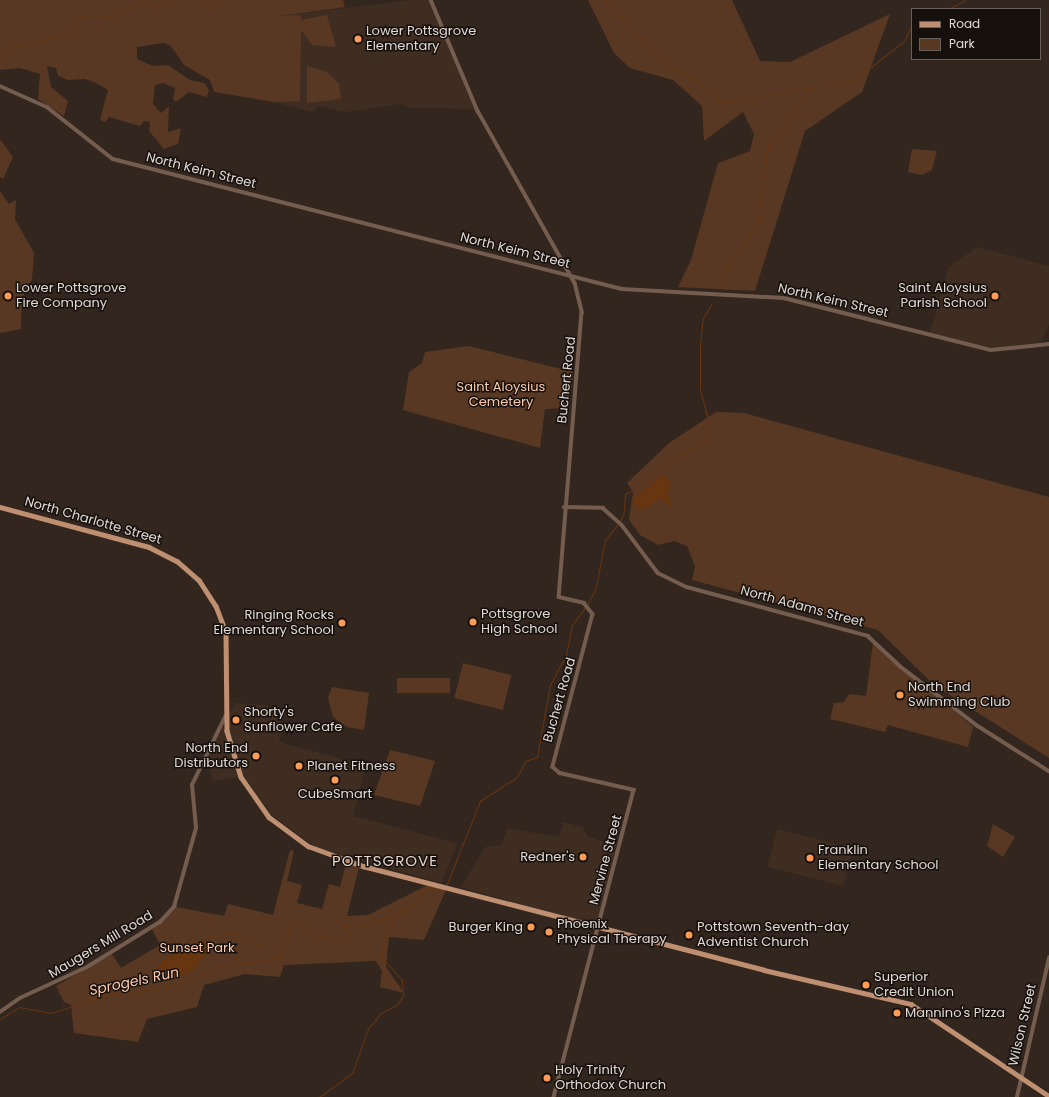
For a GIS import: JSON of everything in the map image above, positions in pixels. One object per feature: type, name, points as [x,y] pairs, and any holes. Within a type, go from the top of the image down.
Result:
[{"type":"main road","name":"North Charlotte Street","points":[[0,507],[149,547],[189,570],[206,589],[224,628],[228,657],[225,717],[229,745],[241,777],[257,803],[286,832],[328,856],[599,927]]},
{"type":"main road","points":[[599,927],[911,1004],[1049,1096]]},
{"type":"street","name":"Buchert Road","points":[[431,0],[478,111],[571,276],[578,292],[582,328],[564,507],[559,597],[586,606],[593,614],[553,761],[555,770],[634,790]]},
{"type":"street","name":"North Keim Street","points":[[0,86],[47,107],[113,159],[571,276],[646,292],[784,298],[990,350],[1049,344]]},
{"type":"street","name":"North Adams Street","points":[[564,507],[596,506],[622,525],[658,573],[687,587],[868,636],[898,664],[978,726],[1049,771]]},
{"type":"street","name":"Maugers Mill Road","points":[[0,1012],[26,995],[70,977],[168,915],[179,896],[196,828],[192,790],[194,777],[225,717]]},
{"type":"street","name":"Mervine Street","points":[[554,1097],[634,790]]},
{"type":"street","name":"Wilson Street","points":[[1016,1097],[1049,958]]},
{"type":"shaded area","name":"Lower Pottsgrove Elementary","points":[[412,0],[428,0],[474,109],[410,108],[401,104],[346,112],[318,106],[313,112],[274,102],[270,17]]},
{"type":"shaded area","name":"Saint Aloysius Parish School","points":[[977,247],[1049,266],[1049,324],[1041,342],[994,348],[930,333],[948,268]]},
{"type":"shaded area","points":[[663,474],[671,483],[668,493],[672,508],[660,498],[643,510],[635,508],[632,499]]},
{"type":"shaded area","points":[[235,703],[266,705],[284,723],[279,742],[366,765],[353,816],[457,843],[442,883],[317,848],[273,816],[244,776],[213,781],[206,758]]},
{"type":"shaded area","points":[[563,822],[583,827],[587,836],[616,845],[599,927],[461,887],[485,847],[502,845],[507,828],[559,837]]},
{"type":"shaded area","name":"Franklin Elementary School","points":[[777,829],[853,848],[843,886],[768,867]]},
{"type":"shaded area","points":[[198,941],[207,941],[210,946],[197,967],[179,977],[161,978],[158,968],[162,961]]},
{"type":"green space","points":[[0,0],[343,0],[345,7],[280,16],[301,15],[301,20],[327,15],[336,47],[312,45],[301,30],[300,101],[274,102],[214,92],[210,80],[184,65],[171,46],[164,43],[137,47],[137,59],[153,66],[168,65],[190,80],[204,83],[209,90],[207,97],[189,92],[176,102],[173,99],[175,88],[163,83],[155,85],[153,104],[161,113],[169,106],[168,132],[181,128],[178,144],[164,149],[149,131],[150,122],[144,121],[140,126],[109,117],[105,122],[100,120],[108,90],[96,83],[85,79],[68,80],[58,76],[56,68],[47,66],[51,87],[68,101],[64,116],[38,99],[40,74],[20,68],[0,70]]},
{"type":"green space","points":[[588,0],[732,0],[760,61],[790,62],[890,14],[862,92],[805,131],[755,291],[678,287],[691,260],[718,163],[750,151],[754,134],[743,112],[704,141],[702,106],[673,80],[630,68],[614,53]]},
{"type":"green space","points":[[307,66],[327,72],[339,84],[341,99],[307,103]]},
{"type":"green space","points":[[0,139],[13,157],[3,179],[0,177]]},
{"type":"green space","points":[[912,149],[937,151],[932,170],[922,175],[908,172]]},
{"type":"green space","points":[[0,191],[9,204],[16,200],[15,219],[34,253],[32,280],[22,298],[21,329],[0,333]]},
{"type":"green space","name":"Saint Aloysius Cemetery","points":[[469,346],[573,372],[569,408],[545,409],[540,448],[403,410],[409,372],[422,363],[425,352]]},
{"type":"green space","points":[[716,412],[744,413],[1049,497],[1049,758],[934,685],[878,630],[692,580],[695,566],[687,546],[674,541],[658,545],[640,535],[629,520],[633,492],[627,483],[669,443]]},
{"type":"green space","name":"North End Swimming Club","points":[[873,642],[973,727],[968,747],[888,725],[885,732],[830,719],[834,703],[844,702],[849,694],[866,696]]},
{"type":"green space","points":[[463,663],[512,675],[503,710],[454,698]]},
{"type":"green space","points":[[397,678],[450,678],[450,693],[397,693]]},
{"type":"green space","points":[[332,687],[369,693],[364,730],[347,727],[333,717],[328,698]]},
{"type":"green space","points":[[390,750],[435,761],[420,806],[374,795]]},
{"type":"green space","points":[[993,824],[1015,837],[1003,857],[987,846]]},
{"type":"green space","name":"Sunset Park","points":[[290,850],[294,851],[287,881],[302,885],[297,903],[322,909],[329,884],[340,887],[346,864],[359,867],[347,916],[368,915],[428,885],[446,890],[424,940],[389,937],[386,967],[404,993],[380,987],[382,971],[376,961],[284,965],[280,977],[245,974],[204,985],[197,1007],[147,1019],[138,1042],[74,1033],[71,1005],[64,1002],[56,986],[112,954],[121,968],[160,945],[152,929],[176,907],[224,916],[228,904],[273,915]]},
{"type":"waterway","points":[[0,57],[14,46],[76,32],[73,24],[78,16],[108,18],[140,1],[157,4],[171,0]]},
{"type":"waterway","points":[[200,0],[211,7],[222,0]]},
{"type":"waterway","points":[[606,0],[656,56],[718,96],[721,103],[809,88]]},
{"type":"waterway","name":"Sprogels Run","points":[[950,8],[965,0]]},
{"type":"waterway","name":"Sprogels Run","points":[[719,286],[729,264],[757,225],[768,146],[786,125],[797,104],[810,88],[853,81],[904,41],[911,27]]},
{"type":"waterway","name":"Sprogels Run","points":[[620,522],[624,511],[625,494],[641,486],[663,465],[705,441],[709,423],[700,389],[700,345],[703,318],[712,303]]},
{"type":"waterway","name":"Sprogels Run","points":[[587,605],[596,587],[605,540],[618,524]]},
{"type":"waterway","name":"Sprogels Run","points":[[446,886],[480,801],[517,777],[525,761],[537,757],[550,685],[566,655],[572,625],[585,607]]},
{"type":"waterway","name":"Sprogels Run","points":[[0,1019],[19,1007],[51,1013],[114,993],[125,995],[180,983],[222,966],[277,958],[284,948],[291,923],[297,920],[317,938],[323,935],[334,940],[349,939],[351,936],[343,926],[370,924],[397,914],[409,907],[425,888],[443,889]]},
{"type":"waterway","points":[[319,1097],[352,1073],[368,1029],[381,1013],[397,1005],[403,995],[402,980],[381,957],[392,916]]},
{"type":"waterway","points":[[204,941],[216,933],[236,934],[243,940],[249,936],[261,947],[274,947],[289,927]]},
{"type":"waterway","points":[[152,969],[158,967]]},
{"type":"place","name":"Lower Pottsgrove Elementary","points":[[358,39]]},
{"type":"place","name":"Lower Pottsgrove Fire Company","points":[[8,296]]},
{"type":"place","name":"Saint Aloysius Parish School","points":[[995,296]]},
{"type":"place","name":"Pottsgrove High School","points":[[473,622]]},
{"type":"place","name":"Ringing Rocks Elementary School","points":[[342,623]]},
{"type":"place","name":"North End Swimming Club","points":[[900,695]]},
{"type":"place","name":"Shorty's Sunflower Cafe","points":[[236,720]]},
{"type":"place","name":"North End Distributors","points":[[256,756]]},
{"type":"place","name":"Planet Fitness","points":[[299,766]]},
{"type":"place","name":"CubeSmart","points":[[335,780]]},
{"type":"place","name":"Redner's","points":[[583,857]]},
{"type":"place","name":"Franklin Elementary School","points":[[810,858]]},
{"type":"place","name":"Burger King","points":[[531,927]]},
{"type":"place","name":"Phoenix Physical Therapy","points":[[549,932]]},
{"type":"place","name":"Pottstown Seventh-day Adventist Church","points":[[689,935]]},
{"type":"place","name":"Superior Credit Union","points":[[866,985]]},
{"type":"place","name":"Mannino's Pizza","points":[[897,1013]]},
{"type":"place","name":"Holy Trinity Orthodox Church","points":[[547,1078]]},
{"type":"district","name":"POTTSGROVE","points":[[385,861]]}]
